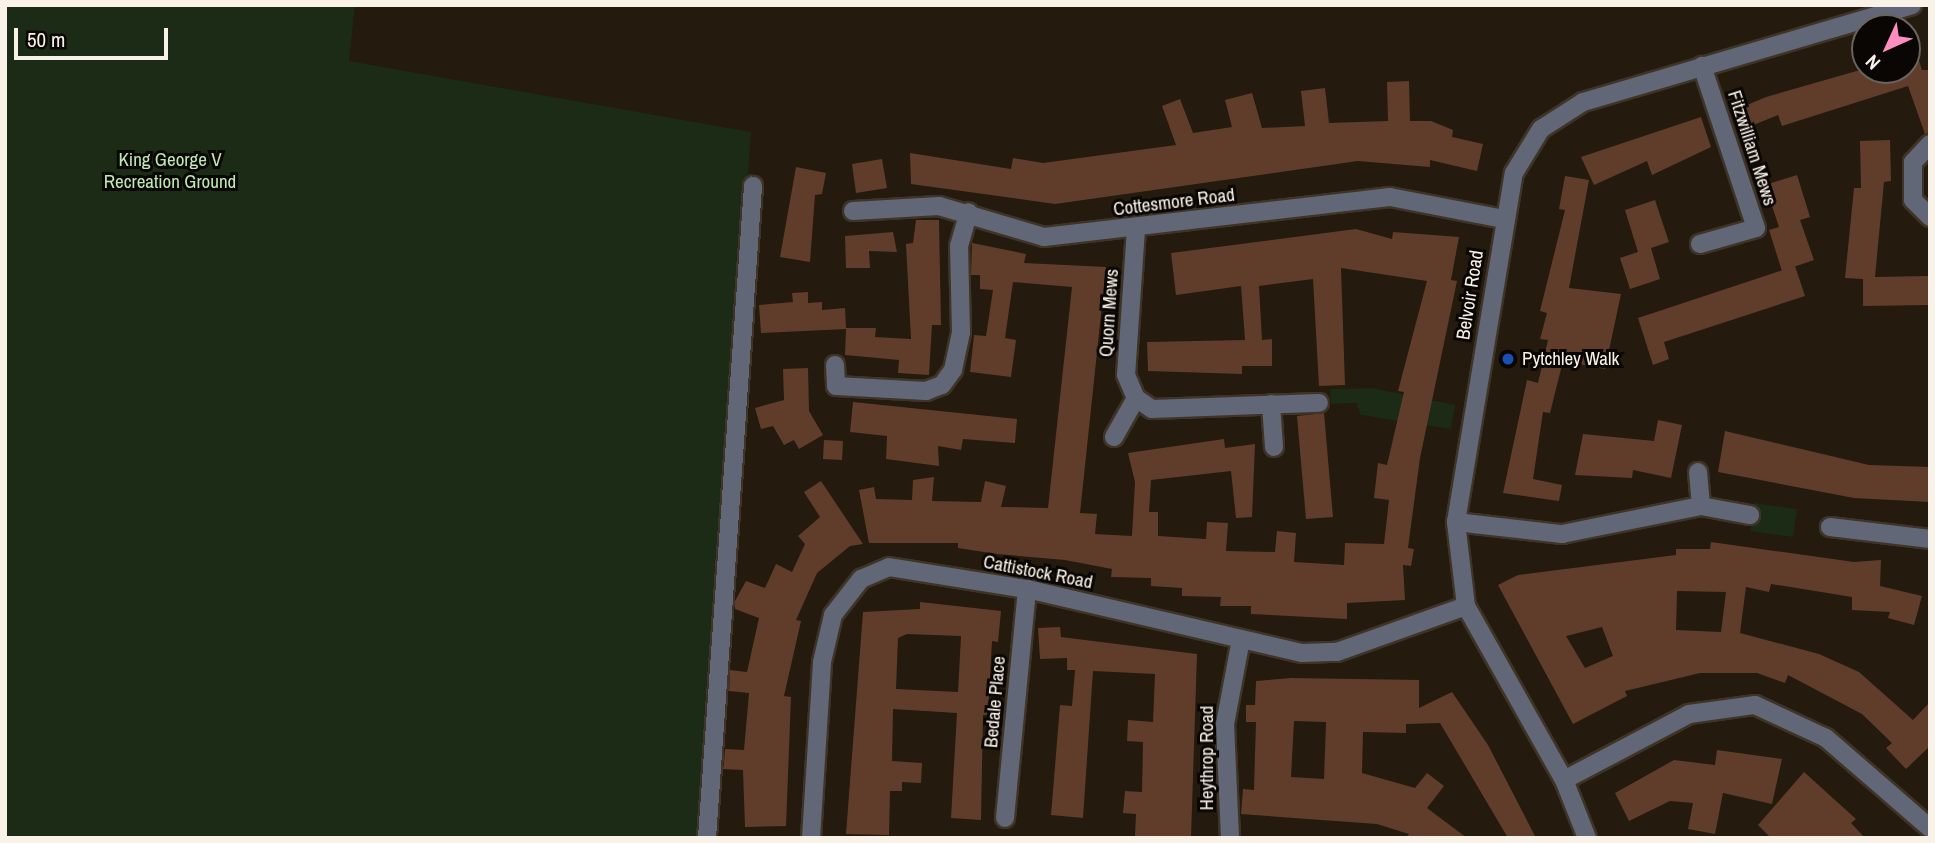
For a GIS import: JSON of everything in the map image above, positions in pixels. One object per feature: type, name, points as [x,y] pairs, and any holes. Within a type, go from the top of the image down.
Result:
[{"type":"street","name":"Belvoir Road","points":[[1587,838],[1564,780],[1466,606],[1456,522],[1503,219],[1525,150],[1562,113],[1702,66],[1912,5]]},
{"type":"street","name":"Fitzwilliam Mews","points":[[1700,244],[1756,228],[1702,66]]},
{"type":"street","points":[[1930,144],[1913,162],[1913,200],[1930,217]]},
{"type":"street","points":[[707,838],[753,186]]},
{"type":"street","name":"Cottesmore Road","points":[[853,211],[939,206],[970,212],[1044,237],[1136,229],[1390,197],[1503,219]]},
{"type":"street","points":[[835,365],[836,386],[926,391],[942,385],[961,333],[959,246],[970,212]]},
{"type":"street","name":"Quorn Mews","points":[[1136,229],[1126,375],[1136,398]]},
{"type":"street","points":[[1114,438],[1136,398],[1152,409],[1319,403]]},
{"type":"street","points":[[1271,404],[1274,447]]},
{"type":"street","points":[[1698,472],[1701,506]]},
{"type":"street","points":[[1456,522],[1562,534],[1701,506],[1751,515]]},
{"type":"street","points":[[1830,527],[1930,539]]},
{"type":"street","name":"Cattistock Road","points":[[811,838],[822,662],[833,615],[861,579],[889,567],[1027,589],[1302,653],[1337,652],[1466,606]]},
{"type":"street","name":"Bedale Place","points":[[1005,818],[1027,589]]},
{"type":"street","name":"Heythrop Road","points":[[1230,838],[1225,724],[1241,639]]},
{"type":"street","points":[[1564,780],[1689,714],[1755,705],[1826,738],[1926,817]]},
{"type":"green space","name":"King George V Recreation Ground","points":[[5,5],[355,5],[349,61],[751,132],[699,838],[5,838]]},
{"type":"green space","points":[[1372,388],[1455,405],[1451,429],[1361,415],[1356,403],[1331,404],[1330,389]]},
{"type":"green space","points":[[1754,503],[1797,509],[1793,537],[1750,531]]},
{"type":"building","points":[[1921,67],[1922,70],[1930,70],[1930,133],[1925,134],[1908,86],[1782,126],[1778,115],[1746,128],[1738,109],[1766,97],[1851,73],[1851,84],[1921,84]]},
{"type":"building","points":[[1409,81],[1410,121],[1431,121],[1453,130],[1452,137],[1483,144],[1477,171],[1430,160],[1430,167],[1358,161],[1055,204],[911,184],[910,153],[1011,169],[1013,158],[1043,163],[1176,145],[1162,106],[1180,99],[1193,133],[1232,127],[1225,100],[1252,93],[1262,128],[1305,126],[1301,91],[1325,88],[1329,123],[1388,121],[1387,82]]},
{"type":"building","points":[[1701,117],[1711,147],[1652,175],[1647,161],[1594,185],[1581,157]]},
{"type":"building","points":[[1890,140],[1891,181],[1884,182],[1875,277],[1930,276],[1930,305],[1863,306],[1863,279],[1845,278],[1854,188],[1861,188],[1860,141]]},
{"type":"building","points":[[882,159],[887,188],[856,193],[852,164]]},
{"type":"building","points":[[796,167],[826,173],[822,194],[815,195],[810,262],[780,257]]},
{"type":"building","points":[[1797,175],[1810,217],[1800,220],[1814,260],[1782,271],[1769,230],[1779,227],[1765,185]]},
{"type":"building","points":[[1565,176],[1589,180],[1569,288],[1621,294],[1605,369],[1563,361],[1550,413],[1543,412],[1533,479],[1562,485],[1559,501],[1503,493],[1527,380],[1538,383],[1548,340],[1540,339],[1547,313],[1540,311],[1565,210],[1559,209]]},
{"type":"building","points":[[1655,200],[1669,242],[1651,248],[1660,279],[1630,289],[1620,258],[1638,252],[1625,210]]},
{"type":"building","points":[[916,220],[939,220],[941,325],[932,325],[929,375],[898,373],[899,360],[845,355],[846,329],[761,333],[759,305],[793,302],[792,293],[808,292],[808,303],[822,302],[822,310],[845,308],[846,328],[876,328],[875,337],[911,339],[906,244],[913,243]]},
{"type":"building","points":[[1356,229],[1392,239],[1393,232],[1459,237],[1451,280],[1457,281],[1420,458],[1408,548],[1414,549],[1411,566],[1403,565],[1405,600],[1347,603],[1347,619],[1251,614],[1251,606],[1220,606],[1221,597],[1182,596],[1182,588],[1151,586],[1151,578],[1111,577],[1112,569],[1065,560],[958,548],[958,543],[869,543],[859,490],[874,487],[876,499],[912,500],[913,480],[934,477],[932,501],[981,502],[985,481],[1006,486],[1001,507],[1048,508],[1072,287],[1013,282],[1005,338],[1016,340],[1011,377],[970,372],[974,335],[986,336],[993,290],[980,289],[980,275],[971,275],[972,243],[1026,254],[1024,263],[1106,267],[1080,513],[1097,514],[1095,534],[1132,536],[1135,482],[1128,453],[1224,439],[1225,448],[1255,444],[1252,517],[1236,518],[1231,471],[1151,480],[1149,512],[1158,512],[1158,536],[1206,539],[1207,522],[1228,523],[1226,551],[1275,552],[1277,531],[1296,533],[1294,562],[1344,565],[1345,543],[1384,544],[1389,500],[1374,498],[1378,463],[1387,465],[1404,392],[1398,391],[1427,281],[1341,268],[1345,385],[1319,386],[1313,279],[1259,286],[1262,340],[1272,339],[1272,366],[1242,366],[1242,374],[1148,371],[1147,342],[1245,340],[1241,286],[1176,295],[1171,253]]},
{"type":"building","points":[[893,232],[897,252],[869,251],[870,268],[846,268],[845,236]]},
{"type":"building","points":[[1795,266],[1805,296],[1664,342],[1669,359],[1653,365],[1638,318]]},
{"type":"building","points":[[808,368],[809,411],[823,435],[799,449],[794,440],[784,445],[773,426],[761,429],[755,408],[784,400],[783,369]]},
{"type":"building","points":[[853,402],[1017,419],[1015,443],[963,439],[961,450],[938,446],[939,466],[886,459],[887,436],[850,432]]},
{"type":"building","points":[[1324,413],[1333,517],[1306,519],[1297,416]]},
{"type":"building","points":[[1658,420],[1682,425],[1671,478],[1633,470],[1632,478],[1575,475],[1583,434],[1654,441]]},
{"type":"building","points":[[1725,431],[1869,465],[1930,467],[1930,502],[1854,498],[1718,472]]},
{"type":"building","points":[[824,440],[843,441],[842,460],[823,459]]},
{"type":"building","points":[[821,481],[863,544],[850,546],[817,573],[796,620],[801,621],[784,696],[791,697],[786,826],[745,827],[743,770],[723,769],[725,749],[744,750],[749,693],[729,691],[730,670],[747,672],[759,618],[735,609],[735,601],[746,581],[765,588],[776,564],[792,572],[805,544],[798,536],[820,517],[804,492]]},
{"type":"building","points":[[1711,542],[1854,562],[1881,560],[1880,586],[1922,596],[1914,625],[1888,618],[1890,612],[1852,610],[1852,597],[1771,584],[1769,592],[1746,587],[1740,633],[1819,654],[1859,672],[1913,720],[1930,702],[1930,746],[1906,769],[1886,748],[1892,743],[1862,714],[1788,675],[1785,683],[1757,673],[1700,673],[1625,691],[1627,696],[1573,724],[1498,585],[1518,575],[1676,555],[1676,549],[1710,549]],"holes":[[[1677,591],[1726,592],[1721,632],[1676,630]],[[1602,627],[1613,656],[1585,668],[1566,636]]]},
{"type":"building","points":[[920,602],[1001,611],[998,642],[992,641],[988,715],[983,715],[981,820],[951,818],[957,713],[893,709],[892,761],[922,763],[921,783],[902,782],[902,791],[890,791],[889,835],[846,834],[863,612],[920,609]],"holes":[[[907,634],[961,636],[958,692],[896,689],[898,638]]]},
{"type":"building","points":[[1060,627],[1061,637],[1197,654],[1191,838],[1135,836],[1136,814],[1123,813],[1125,791],[1142,792],[1143,742],[1127,741],[1128,720],[1153,722],[1155,674],[1093,671],[1083,818],[1051,815],[1060,705],[1072,706],[1075,670],[1067,670],[1067,658],[1040,659],[1038,628]]},
{"type":"building","points":[[1291,678],[1419,680],[1419,708],[1452,692],[1488,745],[1536,838],[1508,838],[1440,723],[1406,724],[1406,733],[1363,732],[1362,773],[1415,788],[1427,773],[1444,786],[1427,808],[1467,838],[1406,838],[1409,834],[1377,824],[1241,814],[1243,789],[1254,790],[1256,722],[1246,722],[1246,705],[1255,705],[1256,681]],"holes":[[[1294,721],[1326,722],[1324,779],[1291,777]]]},
{"type":"building","points":[[1717,750],[1782,759],[1772,804],[1723,793],[1715,834],[1688,829],[1693,803],[1670,801],[1629,821],[1615,793],[1674,760],[1715,765]]},
{"type":"building","points":[[1804,772],[1856,819],[1851,823],[1865,838],[1771,838],[1758,825]]},
{"type":"place","name":"Pytchley Walk","points":[[1508,359]]}]
